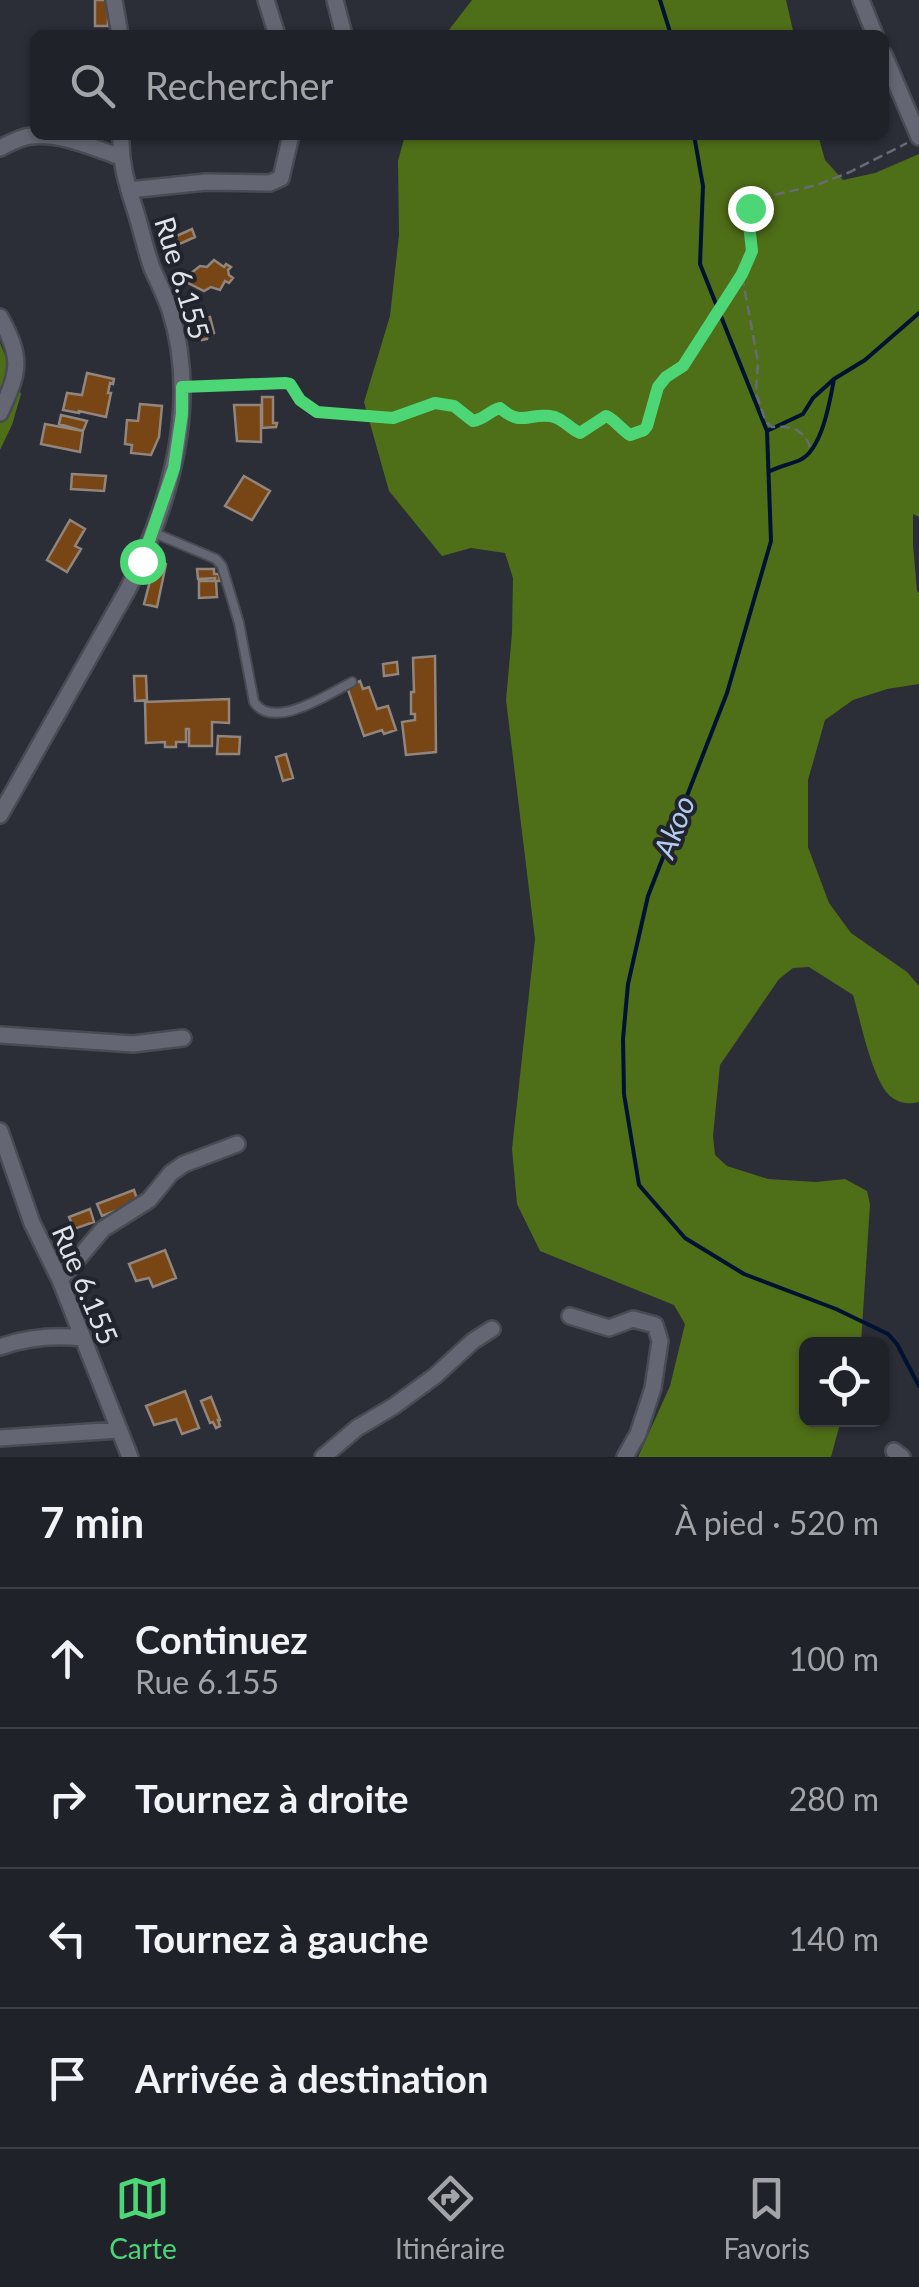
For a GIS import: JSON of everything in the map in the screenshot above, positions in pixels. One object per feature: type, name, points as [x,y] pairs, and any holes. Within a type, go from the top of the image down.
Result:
[{"type":"street","points":[[114,0],[119,30]]},
{"type":"street","points":[[266,0],[275,30]]},
{"type":"street","points":[[336,0],[343,30]]},
{"type":"street","points":[[861,0],[873,30]]},
{"type":"street","points":[[889,67],[919,137]]},
{"type":"street","points":[[0,148],[30,136]]},
{"type":"street","points":[[69,140],[120,156]]},
{"type":"street","name":"Rue 6.155","points":[[0,814],[128,589],[174,468],[182,414],[180,356],[172,317],[122,172],[121,140]]},
{"type":"street","points":[[129,190],[206,182],[270,183],[281,178],[290,140]]},
{"type":"street","points":[[0,317],[14,347],[17,373],[0,413]]},
{"type":"street","points":[[0,1036],[133,1044],[182,1038]]},
{"type":"street","name":"Rue 6.155","points":[[0,1131],[32,1223],[60,1280],[130,1457]]},
{"type":"street","points":[[60,1280],[102,1230],[149,1200],[171,1173],[184,1164],[237,1144]]},
{"type":"street","points":[[570,1316],[609,1328],[633,1319],[655,1326],[660,1341],[653,1388],[638,1434],[625,1457]]},
{"type":"street","points":[[323,1457],[492,1329]]},
{"type":"street","points":[[0,1347],[56,1335],[82,1338]]},
{"type":"street","points":[[0,1438],[120,1430]]},
{"type":"lane","points":[[152,532],[216,559],[222,566],[257,708],[272,714],[306,706],[352,682]]},
{"type":"path","points":[[182,387],[285,383],[317,412],[393,418],[435,403],[454,406],[473,421],[500,408],[522,420],[550,416],[580,433],[609,416],[630,435],[647,426],[658,387],[683,366],[742,274],[752,251],[750,208],[758,200],[817,186],[919,137]]},
{"type":"path","points":[[742,274],[758,362],[756,393],[766,422],[772,427],[798,430],[810,447]]},
{"type":"green space","points":[[472,0],[786,0],[793,30],[449,30]]},
{"type":"green space","points":[[404,140],[819,140],[825,160],[843,180],[875,173],[919,154],[919,517],[913,514],[913,545],[919,593],[919,684],[853,700],[825,720],[808,780],[808,847],[829,903],[851,933],[907,972],[919,986],[919,1102],[899,1102],[883,1086],[853,995],[809,967],[793,968],[779,979],[720,1065],[713,1136],[715,1155],[727,1166],[768,1179],[845,1179],[867,1191],[870,1204],[861,1337],[799,1337],[799,1427],[839,1427],[831,1457],[638,1457],[670,1386],[685,1324],[674,1305],[540,1251],[517,1204],[512,1149],[535,939],[506,700],[513,578],[505,553],[471,548],[442,556],[389,491],[364,402],[390,316],[399,235],[398,161]]},
{"type":"green space","points":[[0,343],[21,394],[0,450]]},
{"type":"building","points":[[95,0],[108,0],[108,26],[95,26]]},
{"type":"building","points":[[192,229],[195,237],[175,246],[172,238]]},
{"type":"building","points":[[214,260],[231,267],[228,270],[233,278],[229,283],[225,281],[220,290],[211,287],[204,291],[188,283],[190,274]]},
{"type":"building","points":[[210,317],[214,333],[202,340],[195,320]]},
{"type":"building","points":[[87,373],[114,379],[110,383],[106,417],[63,410],[67,393],[82,395]]},
{"type":"building","points":[[262,397],[273,397],[276,427],[262,428]]},
{"type":"building","points":[[140,404],[162,406],[159,437],[151,455],[131,453],[132,445],[125,444],[127,420],[138,421]]},
{"type":"building","points":[[234,405],[261,405],[261,442],[237,441]]},
{"type":"building","points":[[61,415],[87,421],[83,431],[59,424]]},
{"type":"building","points":[[45,424],[83,431],[80,452],[41,444]]},
{"type":"building","points":[[72,474],[106,476],[104,491],[71,489]]},
{"type":"building","points":[[244,476],[270,491],[252,520],[225,506]]},
{"type":"building","points":[[70,520],[85,529],[75,546],[81,549],[67,572],[47,560]]},
{"type":"building","points":[[156,560],[166,564],[157,607],[144,604],[150,581],[145,580]]},
{"type":"building","points":[[197,569],[214,569],[214,574],[219,574],[217,597],[199,598],[199,581],[215,578],[198,579]]},
{"type":"building","points":[[435,656],[436,752],[406,755],[402,722],[415,720],[415,714],[411,714],[413,658]]},
{"type":"building","points":[[397,662],[398,674],[384,676],[383,664]]},
{"type":"building","points":[[134,676],[146,676],[147,700],[135,701]]},
{"type":"building","points":[[360,681],[363,689],[369,687],[377,709],[388,706],[396,730],[364,736],[347,687]]},
{"type":"building","points":[[229,699],[229,723],[212,722],[212,746],[189,746],[189,729],[186,742],[176,742],[176,747],[165,747],[165,742],[146,743],[145,702]]},
{"type":"building","points":[[218,736],[240,737],[239,754],[217,754]]},
{"type":"building","points":[[286,754],[293,778],[283,781],[276,757]]},
{"type":"building","points":[[134,1190],[138,1202],[102,1216],[97,1204]]},
{"type":"building","points":[[90,1209],[94,1222],[74,1229],[69,1217]]},
{"type":"building","points":[[165,1250],[176,1278],[153,1287],[149,1278],[136,1281],[129,1264]]},
{"type":"building","points":[[185,1391],[199,1428],[182,1434],[176,1419],[154,1425],[146,1406]]},
{"type":"building","points":[[211,1397],[220,1420],[216,1428],[201,1401]]},
{"type":"waterway","name":"Akoo","points":[[660,0],[669,30]]},
{"type":"waterway","name":"Akoo","points":[[695,140],[703,186],[700,264],[767,431],[771,541],[727,693],[648,896],[628,984],[624,1094],[639,1185],[685,1238],[744,1274],[836,1309],[888,1334],[919,1386]]},
{"type":"waterway","points":[[770,471],[808,455],[824,424],[834,379],[865,360],[919,313]]},
{"type":"waterway","points":[[769,430],[803,414],[813,398],[834,379]]},
{"type":"route","points":[[142,561],[174,468],[182,387],[285,383],[317,412],[393,418],[435,403],[454,406],[473,421],[500,408],[522,420],[550,416],[580,433],[606,416],[630,435],[644,430],[658,387],[683,366],[742,274],[752,251],[750,208]]}]
